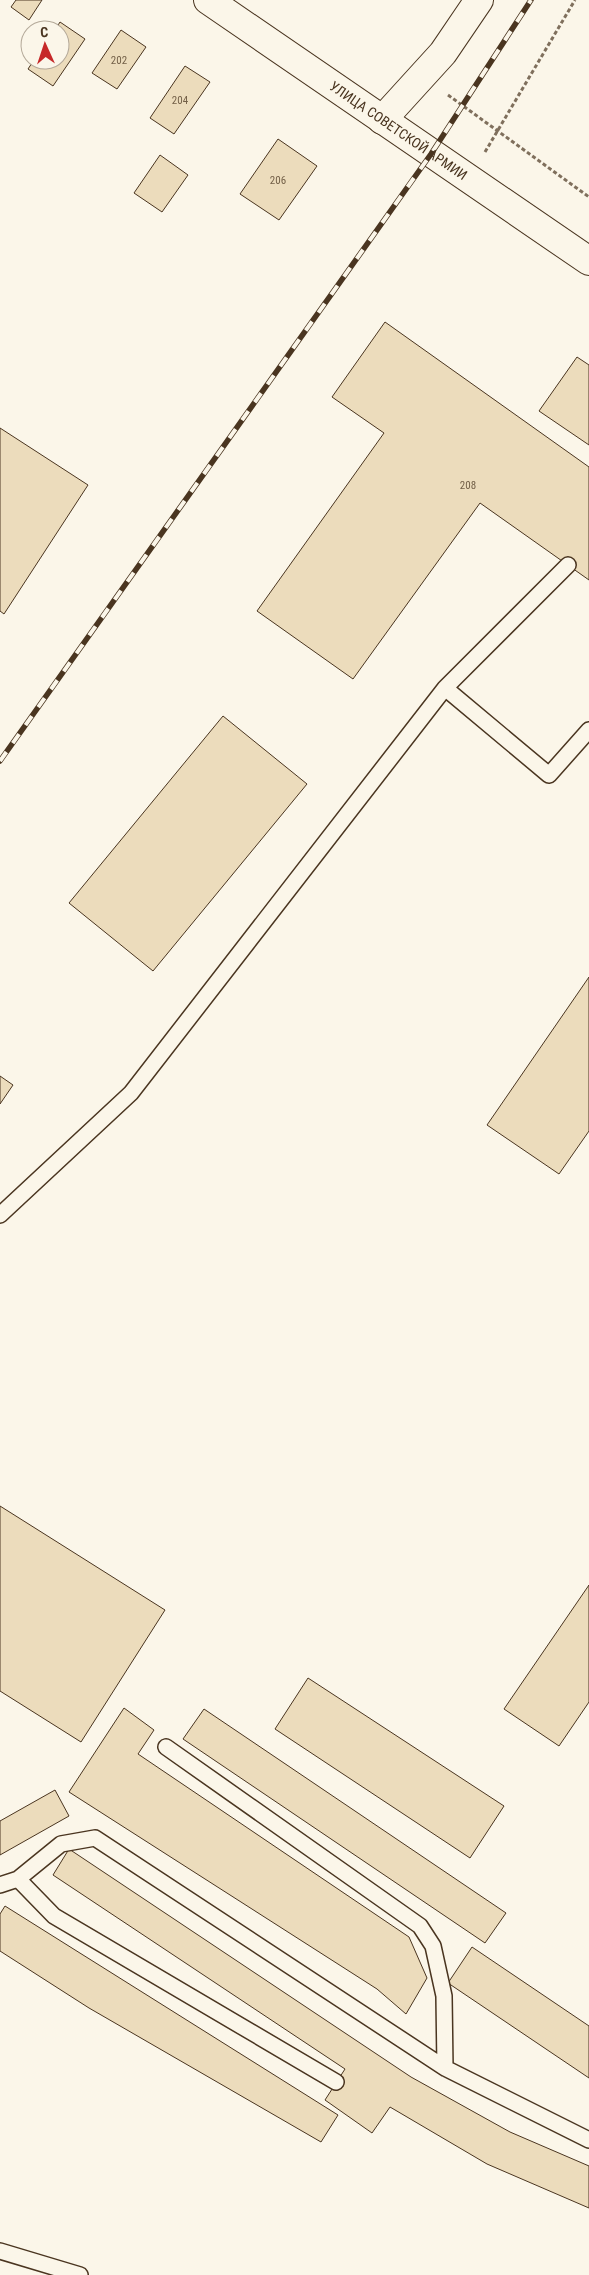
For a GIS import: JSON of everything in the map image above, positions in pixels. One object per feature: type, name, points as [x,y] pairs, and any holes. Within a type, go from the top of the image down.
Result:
[{"type":"main road","name":"УЛИЦА СОВЕТСКОЙ АРМИИ","points":[[208,0],[589,261]]},
{"type":"main road","points":[[382,120],[443,53],[479,0]]},
{"type":"lane","points":[[0,1215],[131,1093],[445,688],[568,565]]},
{"type":"lane","points":[[445,688],[549,775],[589,730]]},
{"type":"lane","points":[[166,1747],[420,1926],[433,1946],[444,1996],[445,2068]]},
{"type":"lane","points":[[0,1885],[18,1879],[61,1844],[95,1838],[445,2068],[589,2140]]},
{"type":"lane","points":[[18,1879],[54,1916],[336,2082]]},
{"type":"lane","points":[[0,2251],[80,2275]]},
{"type":"path","points":[[467,178],[499,132],[574,0]]},
{"type":"path","points":[[422,75],[589,197]]},
{"type":"building","points":[[16,0],[42,0],[29,20],[11,7]]},
{"type":"building","points":[[70,29],[85,39],[70,61]]},
{"type":"building","points":[[121,30],[146,47],[117,89],[92,73]]},
{"type":"building","points":[[185,66],[210,82],[174,134],[150,118]]},
{"type":"building","points":[[29,70],[64,70],[53,86]]},
{"type":"building","points":[[278,139],[317,166],[279,220],[240,194]]},
{"type":"building","points":[[160,155],[188,175],[162,212],[134,193]]},
{"type":"building","points":[[385,322],[589,467],[589,580],[480,503],[353,679],[257,611],[384,433],[332,397]]},
{"type":"building","points":[[577,357],[589,365],[589,445],[539,411]]},
{"type":"building","points":[[0,428],[88,485],[4,614],[0,611]]},
{"type":"building","points":[[223,716],[307,784],[153,971],[69,903]]},
{"type":"building","points":[[589,977],[589,1131],[559,1174],[487,1125]]},
{"type":"building","points":[[0,1076],[13,1085],[0,1104]]},
{"type":"building","points":[[0,1506],[165,1610],[81,1742],[0,1691]]},
{"type":"building","points":[[589,1585],[589,1702],[559,1746],[504,1709]]},
{"type":"building","points":[[308,1678],[504,1806],[470,1858],[275,1729]]},
{"type":"building","points":[[124,1708],[154,1730],[138,1754],[409,1937],[427,1978],[406,2014],[377,1989],[69,1792]]},
{"type":"building","points":[[204,1709],[506,1913],[485,1943],[183,1739]]},
{"type":"building","points":[[55,1790],[69,1816],[0,1855],[0,1821]]},
{"type":"building","points":[[69,1849],[411,2077],[510,2132],[589,2166],[589,2208],[487,2164],[390,2107],[372,2133],[325,2100],[345,2069],[53,1875]]},
{"type":"building","points":[[5,1906],[338,2115],[321,2142],[89,2008],[0,1951],[0,1914]]},
{"type":"building","points":[[472,1947],[589,2026],[589,2078],[448,1983]]},
{"type":"railway","points":[[0,761],[431,154],[531,0]]}]
